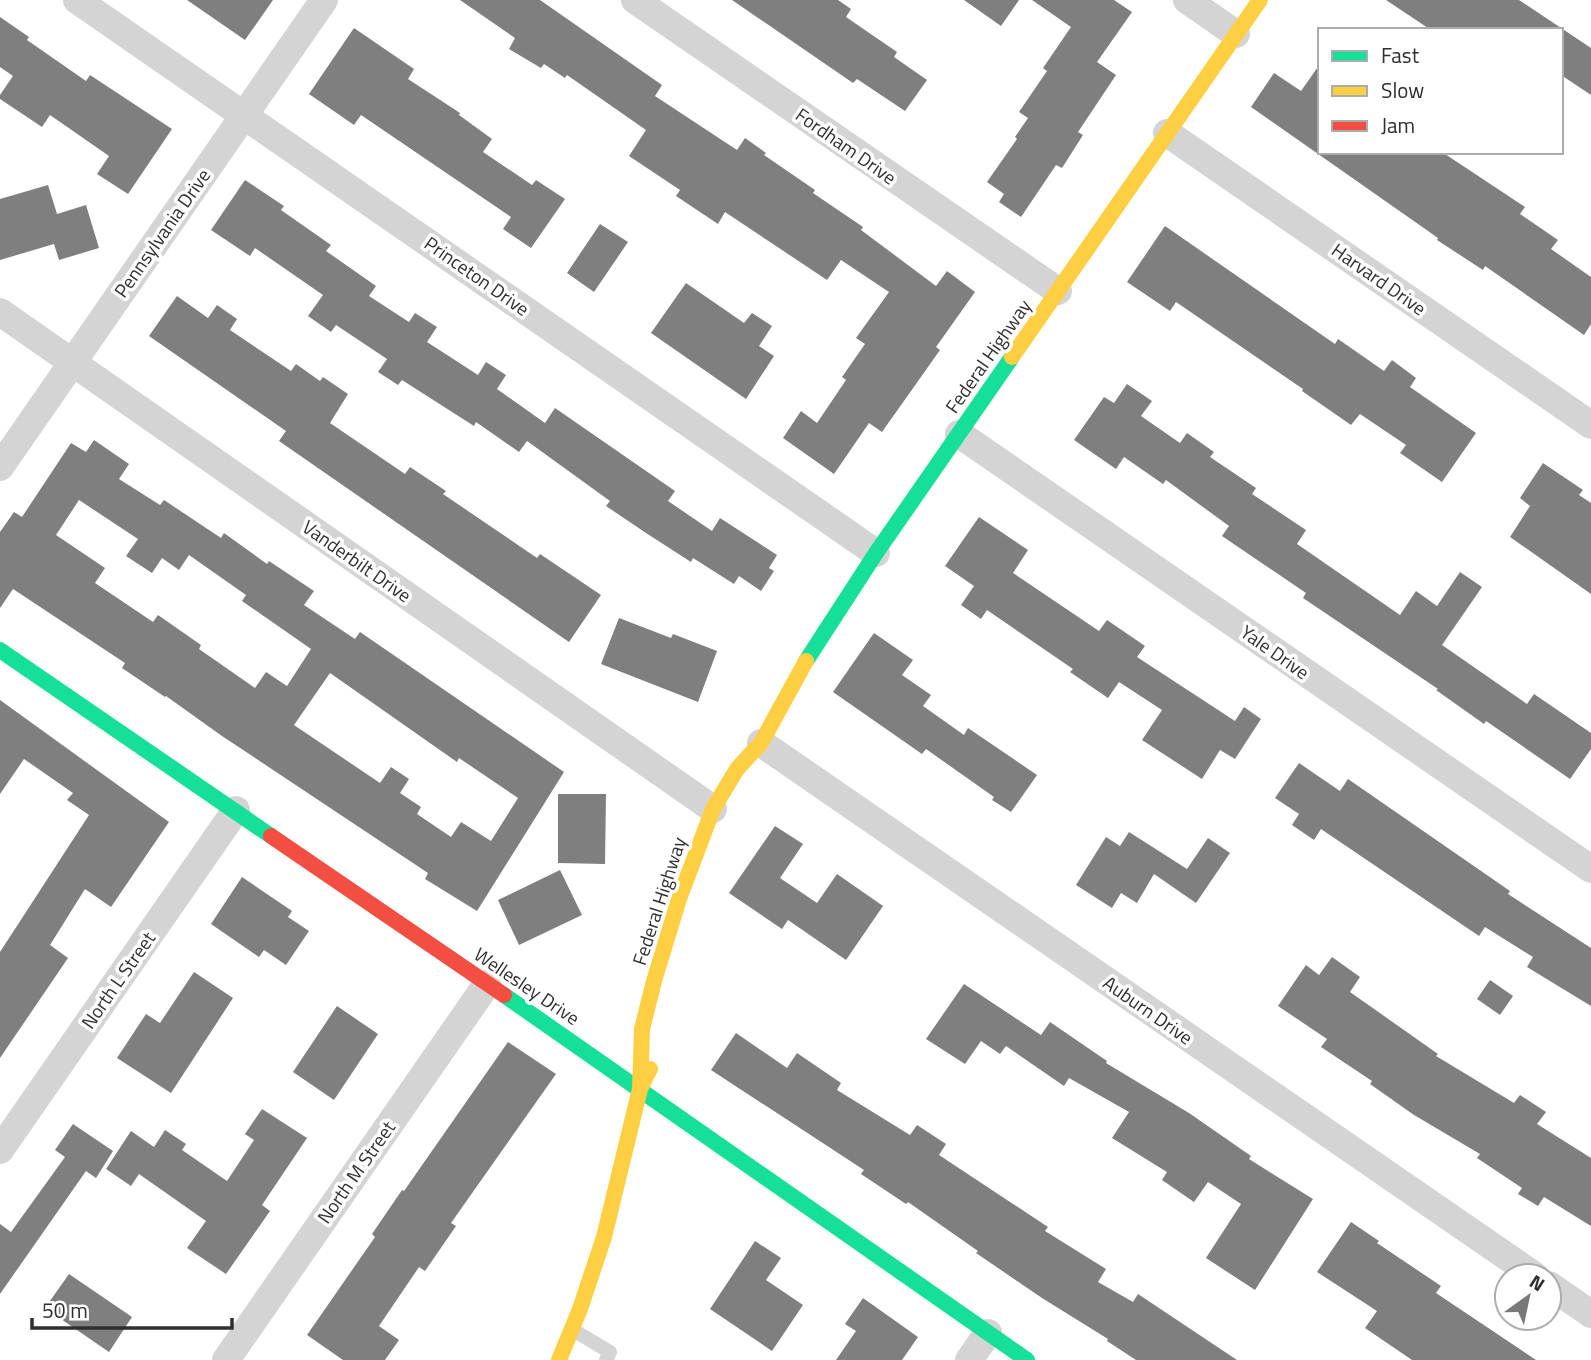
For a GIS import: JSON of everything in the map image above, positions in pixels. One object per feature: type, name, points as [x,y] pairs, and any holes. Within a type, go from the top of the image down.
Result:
[{"type":"main road","name":"Federal Highway","points":[[640,1089],[642,1029],[654,981],[679,899],[713,810],[737,769],[761,743],[799,673],[876,552],[1260,0]]},
{"type":"main road","name":"Wellesley Drive","points":[[0,650],[640,1089],[1027,1360]]},
{"type":"main road","name":"Federal Highway","points":[[755,775],[761,743]]},
{"type":"main road","name":"Federal Highway","points":[[559,1360],[604,1237],[640,1089],[659,1047]]},
{"type":"street","name":"Princeton Drive","points":[[77,0],[876,552]]},
{"type":"street","name":"Pennsylvania Drive","points":[[0,467],[324,0]]},
{"type":"street","name":"Fordham Drive","points":[[635,0],[1058,291]]},
{"type":"street","points":[[1187,0],[1236,34]]},
{"type":"street","name":"Harvard Drive","points":[[1167,133],[1591,425]]},
{"type":"street","name":"Vanderbilt Drive","points":[[0,312],[713,810]]},
{"type":"street","name":"Yale Drive","points":[[959,435],[1591,870]]},
{"type":"street","name":"Auburn Drive","points":[[761,743],[1515,1262]]},
{"type":"street","name":"North L Street","points":[[0,1150],[236,810]]},
{"type":"street","name":"North M Street","points":[[226,1360],[486,984]]},
{"type":"street","points":[[1563,1295],[1591,1314]]},
{"type":"street","points":[[969,1360],[988,1332]]},
{"type":"lane","points":[[571,1329],[610,1352],[606,1360]]},
{"type":"building","points":[[187,0],[273,0],[245,40]]},
{"type":"building","points":[[460,0],[540,0],[662,85],[655,96],[737,150],[745,138],[936,286],[947,271],[975,292],[936,347],[940,350],[882,432],[869,423],[834,474],[783,438],[801,411],[817,423],[846,380],[842,377],[865,344],[856,338],[889,292],[841,260],[827,280],[725,212],[718,224],[676,196],[680,190],[629,156],[646,130],[567,75],[565,78],[544,64],[541,68],[509,49],[515,38]]},
{"type":"building","points":[[732,0],[838,0],[851,9],[846,17],[897,52],[894,57],[927,80],[905,111],[857,79],[853,83]]},
{"type":"building","points":[[964,0],[1019,0],[1001,26]]},
{"type":"building","points":[[1032,0],[1114,0],[1132,12],[1097,62],[1116,75],[1078,132],[1083,135],[1062,168],[1056,165],[1021,217],[999,202],[1004,194],[987,182],[1017,139],[1015,137],[1028,118],[1019,112],[1047,71],[1043,68],[1071,27]]},
{"type":"building","points":[[1386,0],[1519,0],[1561,28],[1428,28]]},
{"type":"building","points":[[0,17],[29,37],[27,40],[86,81],[90,75],[172,129],[128,194],[97,174],[109,156],[50,115],[42,127],[0,99],[13,76],[0,67]]},
{"type":"building","points":[[354,28],[414,69],[408,79],[460,113],[459,115],[492,139],[483,152],[532,185],[536,180],[565,199],[531,248],[503,229],[511,217],[361,115],[354,125],[309,94]]},
{"type":"building","points":[[1563,29],[1591,48],[1591,95],[1563,76]]},
{"type":"building","points":[[1318,67],[1318,154],[1251,107],[1274,73],[1301,91]]},
{"type":"building","points":[[1318,154],[1445,154],[1525,207],[1520,214],[1558,240],[1551,249],[1591,277],[1591,324],[1584,335],[1485,266],[1483,270],[1437,240],[1438,238]]},
{"type":"building","points":[[245,180],[284,206],[281,210],[331,245],[326,251],[376,286],[369,296],[409,322],[415,313],[437,327],[427,342],[478,375],[486,362],[506,375],[497,389],[545,423],[555,408],[675,491],[668,501],[712,531],[720,518],[777,555],[769,568],[774,571],[761,591],[739,576],[734,584],[693,558],[691,562],[606,506],[610,501],[527,441],[519,452],[476,422],[474,426],[402,380],[398,385],[378,372],[387,359],[336,325],[331,332],[308,316],[323,295],[255,248],[250,256],[211,230]]},
{"type":"building","points":[[48,185],[57,214],[86,205],[99,248],[59,260],[54,244],[0,260],[0,199]]},
{"type":"building","points":[[600,224],[628,242],[594,292],[567,273]]},
{"type":"building","points":[[1165,226],[1335,344],[1338,339],[1384,371],[1392,360],[1416,378],[1410,387],[1476,433],[1442,482],[1400,453],[1406,445],[1360,414],[1351,425],[1176,302],[1170,311],[1127,282]]},
{"type":"building","points":[[686,283],[744,323],[752,313],[772,326],[759,346],[774,356],[746,399],[651,333]]},
{"type":"building","points":[[177,296],[208,318],[217,305],[237,319],[230,330],[291,371],[296,364],[320,381],[323,377],[348,394],[330,423],[405,474],[410,467],[446,491],[443,494],[537,558],[540,554],[601,595],[569,642],[279,441],[286,431],[149,336]]},
{"type":"building","points":[[1127,384],[1152,401],[1141,416],[1180,443],[1187,433],[1214,452],[1210,457],[1256,488],[1252,494],[1306,530],[1297,544],[1400,615],[1416,591],[1437,606],[1460,572],[1482,587],[1442,645],[1527,704],[1534,694],[1591,733],[1591,749],[1570,779],[1486,721],[1484,724],[1436,690],[1438,689],[1303,598],[1306,593],[1222,536],[1229,526],[1166,480],[1163,484],[1124,457],[1116,469],[1074,440],[1104,397],[1114,403]]},
{"type":"building","points":[[94,440],[129,464],[119,479],[160,505],[164,500],[221,538],[224,533],[267,564],[269,561],[314,591],[304,605],[355,639],[360,632],[564,772],[477,911],[425,879],[428,873],[122,668],[125,663],[13,589],[0,608],[0,532],[14,512],[22,517],[71,443],[86,452]],"holes":[[[79,500],[138,539],[126,556],[152,573],[162,558],[179,570],[189,555],[246,595],[242,601],[311,649],[287,686],[266,672],[255,688],[199,649],[201,645],[158,615],[153,622],[95,583],[105,568],[56,535]],[[330,673],[457,762],[459,758],[518,798],[491,841],[461,822],[451,837],[417,814],[421,807],[400,793],[409,779],[391,767],[380,783],[294,725]]]},
{"type":"building","points":[[1543,463],[1583,490],[1579,495],[1591,503],[1591,594],[1510,537],[1530,506],[1520,498]]},
{"type":"building","points":[[979,517],[1028,550],[1013,573],[1099,631],[1107,620],[1145,646],[1137,657],[1235,721],[1244,707],[1261,719],[1235,759],[1220,750],[1202,779],[1142,740],[1162,710],[1119,682],[1108,698],[1070,672],[1073,669],[987,610],[981,619],[961,605],[974,586],[945,566]]},
{"type":"building","points":[[619,618],[671,638],[673,634],[717,651],[698,702],[601,664]]},
{"type":"building","points":[[874,633],[913,660],[902,675],[931,695],[923,706],[964,735],[968,728],[1037,775],[1011,812],[926,749],[922,754],[833,692]]},
{"type":"building","points":[[0,700],[169,822],[111,907],[85,889],[50,945],[68,958],[0,1058],[0,952],[89,815],[67,800],[73,793],[24,759],[0,794]]},
{"type":"building","points":[[1299,763],[1340,791],[1348,779],[1510,891],[1508,894],[1591,948],[1591,1006],[1527,967],[1533,957],[1485,927],[1479,936],[1321,829],[1314,840],[1292,825],[1299,814],[1275,798]]},
{"type":"building","points":[[558,794],[606,794],[605,864],[558,863]]},
{"type":"building","points":[[775,826],[803,844],[780,878],[817,903],[837,874],[883,906],[846,960],[788,920],[782,929],[729,893]]},
{"type":"building","points":[[1129,832],[1187,869],[1208,838],[1230,853],[1196,903],[1154,874],[1137,903],[1121,893],[1112,908],[1076,885],[1106,837],[1120,846]]},
{"type":"building","points":[[560,870],[582,915],[519,945],[498,900]]},
{"type":"building","points":[[242,877],[292,911],[288,917],[309,931],[286,965],[264,950],[259,957],[211,924]]},
{"type":"building","points":[[1332,957],[1360,977],[1350,992],[1438,1054],[1436,1056],[1514,1103],[1520,1095],[1546,1112],[1537,1124],[1591,1158],[1591,1226],[1544,1197],[1538,1206],[1518,1194],[1522,1188],[1477,1158],[1480,1154],[1414,1115],[1370,1084],[1372,1081],[1321,1047],[1327,1039],[1278,1006],[1306,965],[1319,975]]},
{"type":"building","points":[[194,972],[233,998],[171,1093],[117,1058],[146,1014],[160,1023]]},
{"type":"building","points":[[1490,980],[1513,996],[1500,1015],[1477,999]]},
{"type":"building","points":[[964,984],[1041,1035],[1050,1022],[1107,1061],[1106,1063],[1189,1113],[1251,1156],[1249,1159],[1313,1199],[1255,1290],[1206,1258],[1241,1204],[1208,1182],[1194,1202],[1162,1180],[1167,1172],[1112,1138],[1129,1112],[1069,1078],[1064,1086],[1006,1046],[1000,1054],[981,1041],[965,1064],[926,1039]]},
{"type":"building","points":[[337,1006],[378,1034],[334,1100],[293,1072]]},
{"type":"building","points":[[736,1033],[787,1068],[797,1053],[841,1083],[837,1090],[910,1135],[917,1125],[946,1144],[939,1155],[1048,1227],[1045,1231],[1106,1269],[1098,1282],[1133,1302],[1138,1294],[1237,1360],[1136,1360],[976,1253],[978,1251],[908,1202],[906,1204],[861,1174],[864,1170],[711,1070]]},
{"type":"building","points":[[508,1042],[556,1074],[451,1223],[456,1226],[425,1271],[419,1267],[379,1326],[399,1340],[385,1360],[343,1360],[307,1335],[375,1237],[372,1234],[402,1190],[404,1191]]},
{"type":"building","points":[[262,1109],[307,1138],[262,1205],[270,1211],[226,1274],[187,1248],[206,1221],[139,1174],[131,1186],[106,1169],[131,1131],[154,1147],[165,1130],[186,1144],[182,1150],[227,1181],[254,1140],[245,1134]]},
{"type":"building","points":[[73,1124],[113,1151],[96,1178],[86,1171],[0,1294],[0,1224],[11,1232],[65,1157],[55,1150]]},
{"type":"building","points":[[1351,1222],[1441,1286],[1436,1293],[1536,1360],[1412,1360],[1365,1328],[1377,1311],[1317,1272]]},
{"type":"building","points":[[755,1241],[781,1258],[766,1280],[803,1305],[772,1351],[710,1309]]},
{"type":"building","points":[[69,1274],[132,1317],[109,1352],[45,1308]]},
{"type":"building","points":[[863,1298],[918,1337],[902,1360],[836,1360],[856,1331],[845,1324]]},
{"type":"traffic: fast","points":[[806,661],[876,553],[1012,357]]},
{"type":"traffic: fast","points":[[0,650],[271,836]]},
{"type":"traffic: fast","points":[[504,995],[1027,1360]]},
{"type":"traffic: slow","points":[[1012,357],[1260,0]]},
{"type":"traffic: slow","points":[[640,1089],[642,1029],[654,981],[679,899],[713,809],[737,769],[761,743],[806,661]]},
{"type":"traffic: slow","points":[[559,1360],[580,1309],[604,1237],[640,1089],[650,1069]]},
{"type":"traffic: jam","points":[[271,836],[504,995]]}]
